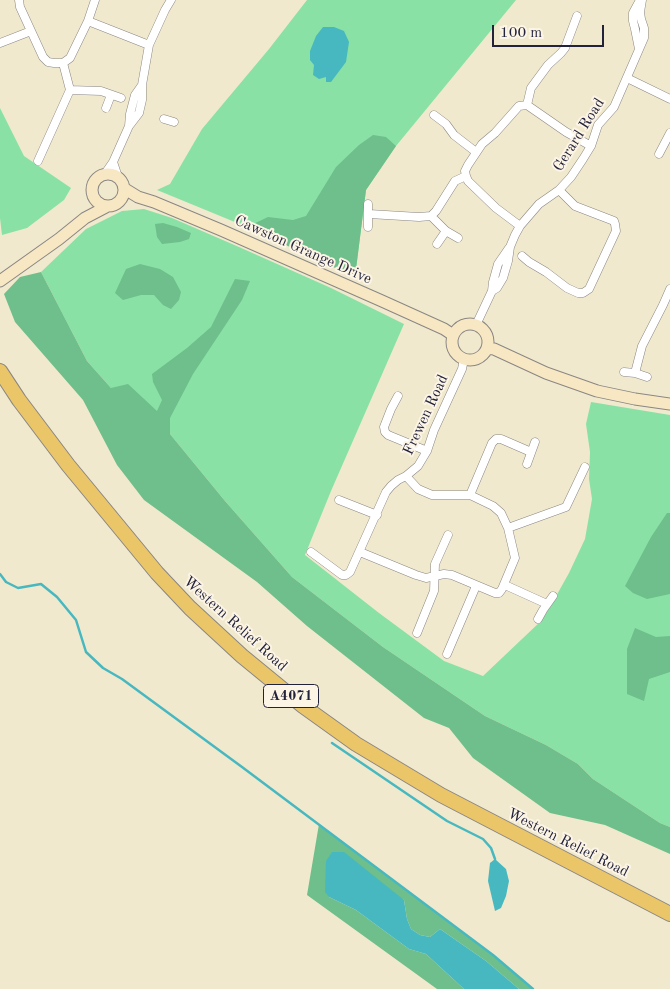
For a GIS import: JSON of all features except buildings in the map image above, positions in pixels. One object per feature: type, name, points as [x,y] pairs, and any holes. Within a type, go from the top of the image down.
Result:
[{"type":"highway","name":"Western Relief Road","points":[[0,371],[19,400],[68,465],[157,573],[190,608],[303,706],[356,744],[441,795],[670,914]]},
{"type":"street","points":[[19,0],[20,7],[43,57],[48,62],[54,64],[63,63],[70,58],[88,21],[95,0]]},
{"type":"street","points":[[104,175],[113,162],[130,126],[130,114],[135,96],[142,84],[150,45],[171,0]]},
{"type":"street","name":"Gerard Road","points":[[476,325],[492,291],[498,264],[510,247],[514,235],[539,204],[559,190],[571,177],[591,146],[598,125],[614,107],[639,51],[633,13],[641,0]]},
{"type":"street","points":[[527,105],[531,88],[548,64],[565,48],[578,16]]},
{"type":"street","points":[[88,21],[150,45]]},
{"type":"street","points":[[0,43],[31,31]]},
{"type":"street","points":[[38,161],[70,90],[63,63]]},
{"type":"street","points":[[626,78],[670,100]]},
{"type":"street","points":[[70,90],[101,92],[121,98]]},
{"type":"street","points":[[106,108],[111,95]]},
{"type":"street","points":[[520,226],[496,208],[468,181],[465,171],[482,144],[495,133],[519,106],[527,105],[566,132],[591,146]]},
{"type":"street","points":[[434,115],[446,124],[454,135],[476,152]]},
{"type":"street","points":[[164,118],[174,122]]},
{"type":"street","points":[[659,154],[667,147],[670,133]]},
{"type":"street","points":[[113,162],[118,177],[125,189],[120,202]]},
{"type":"street","points":[[86,218],[93,195],[93,185],[99,177],[109,174],[118,177]]},
{"type":"street","points":[[369,214],[431,216],[455,181],[466,176]]},
{"type":"street","name":"Cawston Grange Drive","points":[[125,189],[138,197],[221,230],[453,335]]},
{"type":"street","points":[[522,256],[567,288],[578,293],[583,293],[589,289],[616,231],[616,224],[575,206],[559,190]]},
{"type":"street","points":[[93,195],[98,203],[106,207]]},
{"type":"street","points":[[0,281],[86,218],[106,207],[138,197]]},
{"type":"street","points":[[368,204],[368,227]]},
{"type":"street","points":[[431,216],[446,231],[458,238]]},
{"type":"street","points":[[437,244],[446,231]]},
{"type":"street","points":[[635,373],[642,346],[664,305],[670,289]]},
{"type":"street","points":[[466,324],[476,325],[481,328],[487,337],[487,348],[484,353],[475,359],[464,359],[456,354],[454,350],[452,345],[453,335],[460,327],[466,324]]},
{"type":"street","points":[[487,348],[546,373],[597,391],[670,404]]},
{"type":"street","name":"Frewen Road","points":[[311,552],[342,575],[350,572],[386,492],[398,480],[418,466],[427,451],[434,430],[462,369],[464,359]]},
{"type":"street","points":[[624,372],[647,377]]},
{"type":"street","points":[[398,396],[384,427],[385,432],[427,451]]},
{"type":"street","points":[[470,496],[492,443],[496,439],[502,439],[531,452]]},
{"type":"street","points":[[527,464],[536,442]]},
{"type":"street","points":[[508,528],[566,507],[585,467]]},
{"type":"street","points":[[360,552],[426,578],[444,574],[452,575],[495,593],[499,593],[505,585],[515,558],[508,528],[501,513],[493,506],[470,496],[432,495],[418,489],[406,476]]},
{"type":"street","points":[[339,500],[377,515]]},
{"type":"street","points":[[417,633],[434,591],[435,564],[448,535]]},
{"type":"street","points":[[505,585],[547,604]]},
{"type":"street","points":[[447,654],[476,586]]},
{"type":"street","points":[[538,619],[553,596]]},
{"type":"green space","points":[[307,0],[516,0],[396,146],[366,190],[355,277],[247,227],[157,190],[170,184],[202,129]]},
{"type":"green space","points":[[0,108],[24,156],[71,188],[64,200],[27,228],[2,235],[0,218]]},
{"type":"green space","points":[[373,135],[386,137],[396,146],[366,190],[355,277],[247,227],[268,217],[293,220],[306,216],[336,167],[359,145]]},
{"type":"green space","points":[[144,209],[172,218],[239,247],[331,288],[404,324],[305,555],[444,661],[483,676],[541,621],[555,598],[585,539],[592,499],[589,479],[590,452],[586,424],[591,402],[670,415],[670,827],[660,823],[593,779],[578,764],[546,745],[485,716],[383,647],[292,577],[225,501],[170,434],[111,388],[87,361],[41,272],[86,229],[122,211]]},
{"type":"green space","points":[[163,223],[191,233],[189,239],[162,244],[157,237],[155,224]]},
{"type":"green space","points":[[140,264],[160,269],[173,277],[181,292],[179,300],[171,309],[163,305],[154,295],[141,295],[123,300],[115,293],[126,269]]},
{"type":"green space","points":[[41,272],[87,361],[111,388],[128,384],[157,411],[162,400],[153,382],[152,374],[211,327],[235,279],[250,281],[242,300],[193,374],[170,418],[170,434],[225,501],[292,577],[383,647],[485,716],[546,745],[578,764],[593,779],[660,823],[670,827],[670,854],[605,825],[550,813],[473,758],[449,728],[424,718],[307,626],[257,582],[144,500],[117,465],[83,400],[15,322],[4,294],[20,277]]},
{"type":"green space","points":[[667,513],[670,513],[670,594],[647,599],[633,593],[625,586],[651,537]]},
{"type":"green space","points":[[635,628],[656,637],[670,636],[670,672],[649,679],[644,701],[627,694],[627,649]]},
{"type":"green space","points":[[319,824],[493,955],[532,989],[519,989],[486,961],[440,929],[430,937],[420,935],[411,929],[407,919],[404,900],[326,861],[329,897],[356,910],[409,949],[426,954],[464,989],[437,989],[307,895]]},
{"type":"water","points":[[323,27],[334,27],[344,31],[349,42],[346,62],[331,82],[326,82],[326,77],[319,79],[313,75],[314,65],[310,60],[310,51],[316,36]]},
{"type":"water","points":[[332,852],[344,852],[404,900],[407,919],[411,929],[420,935],[430,937],[440,929],[486,961],[519,989],[464,989],[426,954],[409,949],[356,910],[329,897],[325,892],[326,861]]},
{"type":"water","points":[[495,859],[506,869],[509,881],[501,908],[495,911],[488,881],[490,863]]},
{"type":"waterway","points":[[0,574],[6,582],[18,588],[41,584],[57,597],[76,620],[86,652],[103,668],[122,679],[242,767],[493,955],[533,989]]},
{"type":"waterway","points":[[332,743],[447,821],[483,839],[491,848],[495,859]]}]
